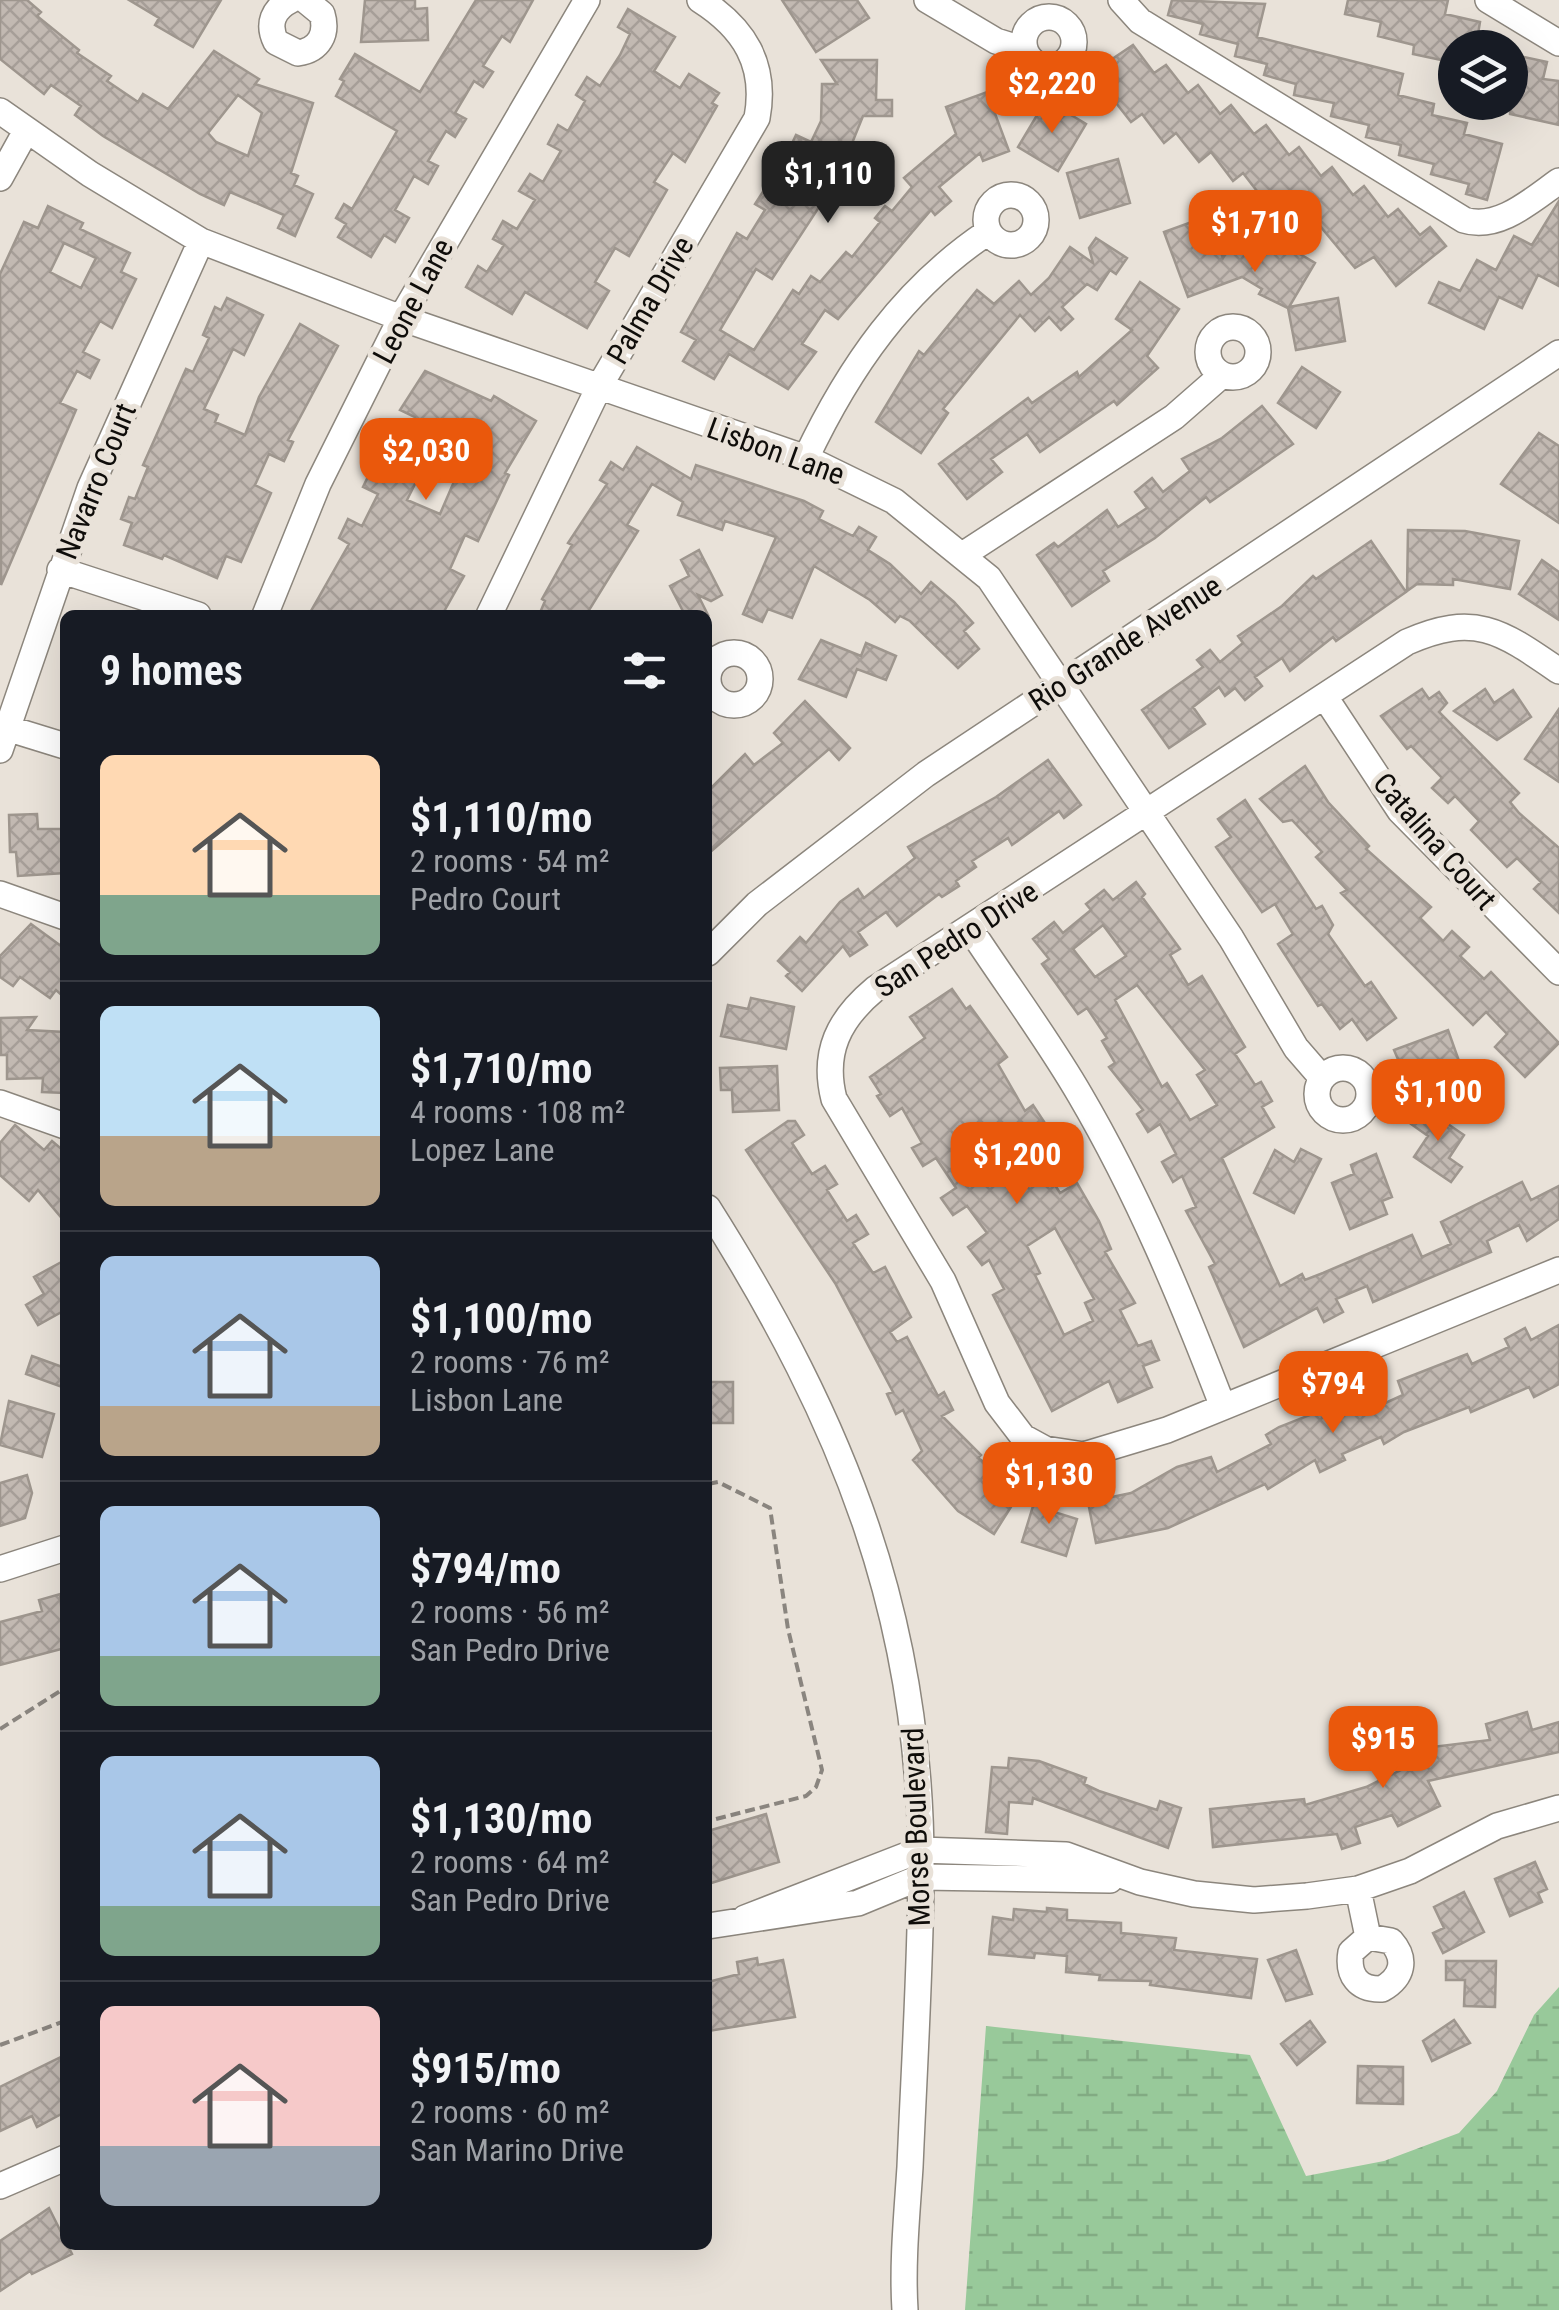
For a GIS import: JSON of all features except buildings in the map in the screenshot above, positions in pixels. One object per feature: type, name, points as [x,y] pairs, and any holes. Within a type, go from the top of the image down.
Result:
[{"type":"street","name":"Leone Lane","points":[[267,610],[318,484],[401,318],[587,0]]},
{"type":"street","name":"Palma Drive","points":[[491,610],[599,388],[757,118],[761,96],[752,51],[740,31],[700,0]]},
{"type":"street","points":[[926,0],[996,41],[1025,50]]},
{"type":"street","points":[[1120,0],[1140,21],[1464,220],[1495,222],[1559,181]]},
{"type":"street","points":[[1488,0],[1559,43]]},
{"type":"street","name":"Lisbon Lane","points":[[0,111],[201,242],[401,318],[806,458],[894,501],[989,578],[1231,938],[1296,1048],[1322,1078]]},
{"type":"street","points":[[0,178],[26,131]]},
{"type":"street","points":[[806,458],[842,388],[880,331],[929,277],[988,232]]},
{"type":"street","name":"Navarro Court","points":[[2,734],[90,488],[201,242]]},
{"type":"street","name":"Rio Grande Avenue","points":[[712,949],[756,904],[911,786],[1559,353]]},
{"type":"street","points":[[964,554],[1174,417],[1222,375]]},
{"type":"street","points":[[60,570],[183,610]]},
{"type":"street","name":"San Pedro Drive","points":[[1559,671],[1475,625],[1449,626],[1407,642],[854,1007],[839,1028],[828,1076],[834,1099],[944,1281],[996,1404],[1023,1437],[1055,1452],[1084,1455],[1112,1450],[1559,1270]]},
{"type":"street","name":"Catalina Court","points":[[1325,697],[1400,810],[1559,972]]},
{"type":"street","points":[[712,719],[724,703]]},
{"type":"street","points":[[2,734],[60,745]]},
{"type":"street","points":[[0,894],[60,915]]},
{"type":"street","points":[[971,930],[1052,1050],[1108,1144],[1157,1245],[1223,1407]]},
{"type":"street","points":[[0,1103],[60,1124]]},
{"type":"street","name":"Morse Boulevard","points":[[712,1214],[764,1296],[838,1442],[884,1578],[917,1738],[922,1876],[905,2310]]},
{"type":"street","points":[[0,1570],[60,1550]]},
{"type":"street","points":[[745,1918],[920,1850],[1066,1856],[1140,1882],[1194,1894],[1254,1900],[1358,1889],[1410,1871],[1498,1826],[1559,1808]]},
{"type":"street","points":[[712,1925],[858,1904],[922,1876],[1140,1882]]},
{"type":"street","points":[[1358,1889],[1368,1937]]},
{"type":"street","points":[[0,2186],[60,2160]]},
{"type":"path","points":[[712,1483],[718,1482],[770,1508],[788,1630],[822,1770],[816,1787],[806,1796],[712,1820]]},
{"type":"path","points":[[0,1729],[60,1691]]},
{"type":"path","points":[[0,2045],[60,2023]]},
{"type":"green space","points":[[1559,1987],[1559,2310],[965,2310],[986,2026],[1250,2055],[1306,2176],[1384,2161],[1459,2133],[1497,2091],[1534,2015]]}]
